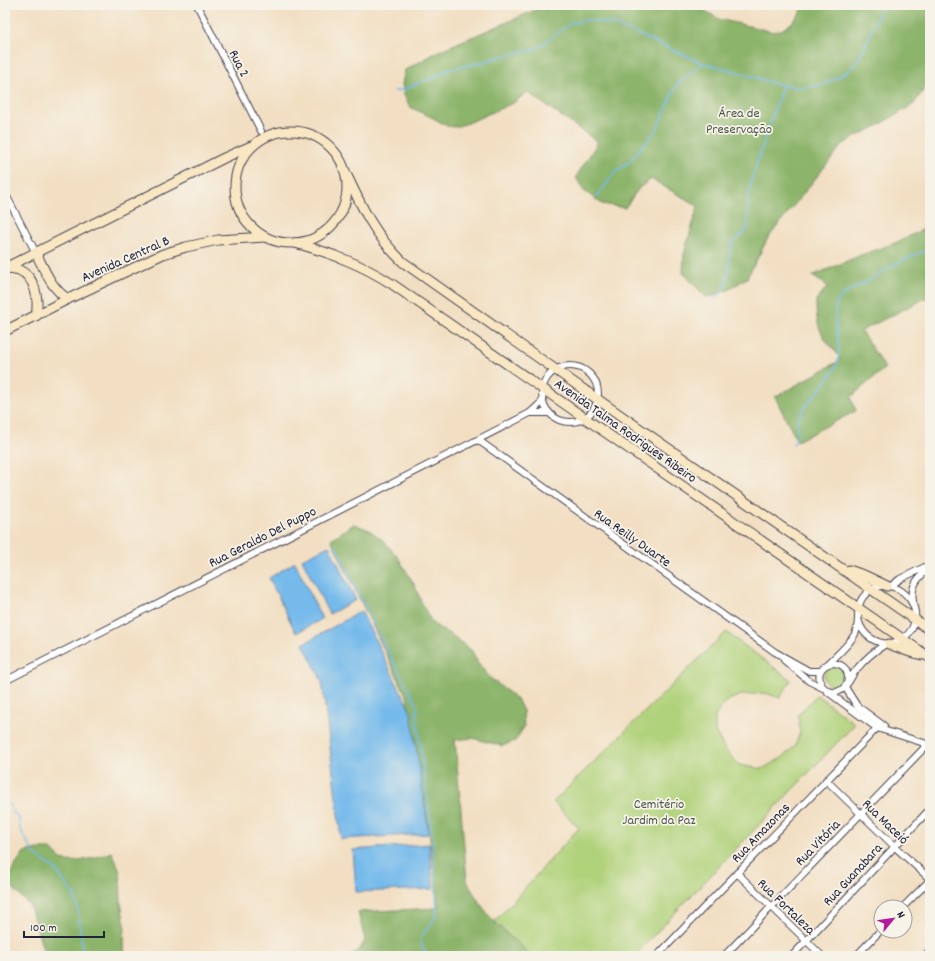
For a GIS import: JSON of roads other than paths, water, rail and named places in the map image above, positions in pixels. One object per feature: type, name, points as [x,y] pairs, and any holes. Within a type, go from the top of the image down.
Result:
[{"type":"main road","name":"Avenida Central B","points":[[5,331],[146,261],[170,251],[218,240],[265,237],[285,243],[295,243],[320,235],[330,227],[338,217],[344,205],[347,192],[343,167],[336,154],[326,143],[314,135],[300,131],[278,132],[264,137],[252,145],[6,268]]},
{"type":"main road","name":"Avenida Central B","points":[[252,145],[240,163],[234,184],[238,205],[248,223],[265,237]]},
{"type":"main road","name":"Avenida Talma Rodrigues Ribeiro","points":[[343,167],[366,216],[379,236],[392,252],[413,269],[597,399],[930,630]]},
{"type":"main road","name":"Avenida Talma Rodrigues Ribeiro","points":[[295,243],[333,254],[359,265],[375,274],[928,657]]},
{"type":"main road","points":[[36,253],[53,287],[68,299]]},
{"type":"main road","points":[[6,268],[19,270],[29,280],[37,298],[36,316]]},
{"type":"main road","points":[[840,567],[889,586]]},
{"type":"main road","points":[[887,644],[928,657]]},
{"type":"street","name":"Rua 2","points":[[197,5],[261,131]]},
{"type":"street","points":[[5,192],[36,253]]},
{"type":"street","points":[[574,366],[587,372],[595,383],[597,399],[593,410],[584,418],[576,421],[564,421],[549,413],[543,401],[542,389],[547,378],[556,370],[574,366]]},
{"type":"street","name":"Rua Geraldo Del Puppo","points":[[5,681],[530,413],[543,401]]},
{"type":"street","name":"Rua Geraldo Del Puppo","points":[[530,413],[549,413]]},
{"type":"street","name":"Rua Reilly Duarte","points":[[478,440],[775,652],[809,681],[825,689],[879,726],[895,734],[929,745]]},
{"type":"street","points":[[930,565],[914,583],[912,594],[915,619],[912,629],[902,639],[887,644],[867,658],[846,686],[840,691],[834,692],[825,689],[820,683],[820,672],[852,639],[857,630],[858,608],[864,596],[872,590],[889,586],[900,579],[930,565]]},
{"type":"street","points":[[889,586],[899,589],[906,594],[913,605]]},
{"type":"street","points":[[858,618],[862,630],[867,636],[874,641],[887,644]]},
{"type":"street","name":"Rua Reilly Duarte","points":[[775,652],[809,671],[820,672]]},
{"type":"street","points":[[828,664],[840,664],[844,668],[848,678],[846,686]]},
{"type":"street","name":"Rua Reilly Duarte","points":[[846,686],[857,706],[879,726]]},
{"type":"street","name":"Rua Amazonas","points":[[657,956],[879,726]]},
{"type":"street","name":"Rua Vitória","points":[[724,956],[929,745]]},
{"type":"street","name":"Rua Maceió","points":[[826,780],[930,879]]},
{"type":"street","name":"Rua Guanabara","points":[[792,956],[930,809]]},
{"type":"street","name":"Rua Fortaleza","points":[[737,873],[822,956]]},
{"type":"street","points":[[911,899],[930,879]]},
{"type":"street","points":[[856,956],[873,938]]},
{"type":"street","points":[[925,956],[930,951]]},
{"type":"water","points":[[329,546],[356,600],[329,614],[302,559]]},
{"type":"water","points":[[295,562],[322,619],[296,633],[269,578]]},
{"type":"water","points":[[361,611],[411,712],[429,834],[341,839],[322,681],[303,644]]},
{"type":"water","points":[[429,844],[433,889],[356,892],[353,850]]},
{"type":"waterway","points":[[394,91],[404,90],[420,82],[434,78],[450,69],[536,49],[571,23],[587,20],[616,25],[703,63],[777,84],[798,88],[823,85],[847,72],[855,64],[865,47],[882,5]]},
{"type":"waterway","points":[[596,198],[617,170],[627,164],[656,131],[677,84],[703,63]]},
{"type":"waterway","points":[[714,299],[720,293],[727,281],[732,244],[748,227],[748,199],[751,182],[783,85]]},
{"type":"waterway","points":[[793,444],[797,438],[798,419],[800,415],[829,378],[837,364],[839,350],[835,314],[838,300],[847,292],[895,265],[930,249]]},
{"type":"waterway","points":[[335,545],[381,639],[417,705],[417,717],[432,834],[437,910],[432,923],[422,936],[421,941],[428,956]]},
{"type":"waterway","points":[[7,803],[19,819],[20,829],[34,854],[55,869],[74,895],[78,909],[83,956]]},
{"type":"park label","name":"Área de Preservação","points":[[739,120]]},
{"type":"park label","name":"Cemitério Jardim da Paz","points":[[659,812]]}]
